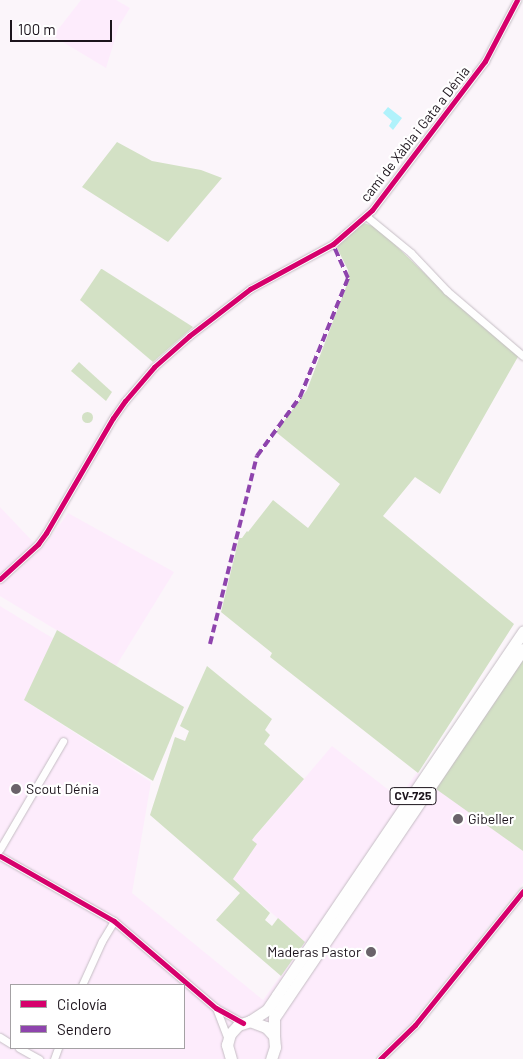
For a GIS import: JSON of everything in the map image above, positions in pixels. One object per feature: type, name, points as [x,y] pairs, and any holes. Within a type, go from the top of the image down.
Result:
[{"type":"main road","name":"CV-725","points":[[228,1039],[233,1029],[267,1010],[523,632]]},
{"type":"main road","name":"CV-725","points":[[271,1059],[276,1047],[274,1018],[523,649]]},
{"type":"main road","points":[[246,1022],[266,1027],[274,1036]]},
{"type":"main road","points":[[228,1039],[229,1057]]},
{"type":"street","name":"camí de Xàbia i Gata a Dénia","points":[[0,579],[38,544],[46,533],[124,401],[154,367],[188,336],[250,289],[333,244],[366,216],[387,192],[485,61],[517,0]]},
{"type":"street","points":[[366,216],[411,253],[447,291],[523,356]]},
{"type":"street","points":[[0,849],[63,741]]},
{"type":"street","points":[[0,856],[114,920],[216,1008],[246,1022]]},
{"type":"street","points":[[380,1059],[414,1025],[523,891]]},
{"type":"street","points":[[82,984],[114,920]]},
{"type":"street","points":[[216,1008],[228,1039]]},
{"type":"street","points":[[21,1049],[39,1059]]},
{"type":"shaded area","points":[[81,0],[116,0],[130,8],[119,26],[106,68],[53,36]]},
{"type":"shaded area","points":[[0,507],[37,546],[9,580],[46,544],[68,513],[174,572],[116,666],[0,596]]},
{"type":"shaded area","points":[[0,606],[54,639],[24,700],[151,782],[132,893],[263,1000],[305,942],[233,879],[256,845],[252,840],[332,746],[399,798],[417,772],[523,851],[523,883],[409,1025],[373,1059],[0,1059]]},
{"type":"green space","points":[[117,142],[152,161],[201,170],[222,178],[168,242],[82,187]]},
{"type":"green space","points":[[364,223],[376,227],[444,292],[519,355],[440,494],[415,477],[383,516],[514,624],[418,773],[270,657],[272,653],[221,612],[239,538],[242,538],[248,532],[273,500],[308,528],[340,484],[276,432],[307,390],[349,279],[348,270],[337,248],[338,245]]},
{"type":"green space","points":[[101,269],[193,327],[153,362],[80,300]]},
{"type":"green space","points":[[79,362],[112,392],[106,401],[71,371]]},
{"type":"green space","points":[[87,411],[93,417],[87,423],[81,417]]},
{"type":"green space","points":[[57,630],[184,707],[153,781],[24,700]]},
{"type":"green space","points":[[523,660],[523,851],[436,789]]},
{"type":"green space","points":[[207,666],[272,719],[265,730],[270,735],[264,744],[304,779],[252,840],[257,844],[233,879],[270,913],[265,920],[272,926],[278,918],[305,942],[281,976],[216,920],[240,893],[150,815],[175,737],[185,741],[189,731],[180,726]]},
{"type":"water","points":[[388,107],[402,118],[393,130],[389,126],[392,121],[383,113]]},
{"type":"marked path","points":[[210,644],[257,456],[300,397],[348,278],[333,244]]},
{"type":"cycle path","points":[[0,579],[38,544],[46,533],[113,418],[154,367],[189,336],[250,289],[333,244],[372,210],[485,61],[517,0]]},
{"type":"cycle path","points":[[0,856],[114,921],[216,1008],[243,1023]]},
{"type":"cycle path","points":[[380,1059],[415,1025],[523,891]]},
{"type":"place","name":"Scout Dénia","points":[[16,789]]},
{"type":"place","name":"Gibeller","points":[[458,819]]},
{"type":"place","name":"Maderas Pastor","points":[[371,952]]}]
